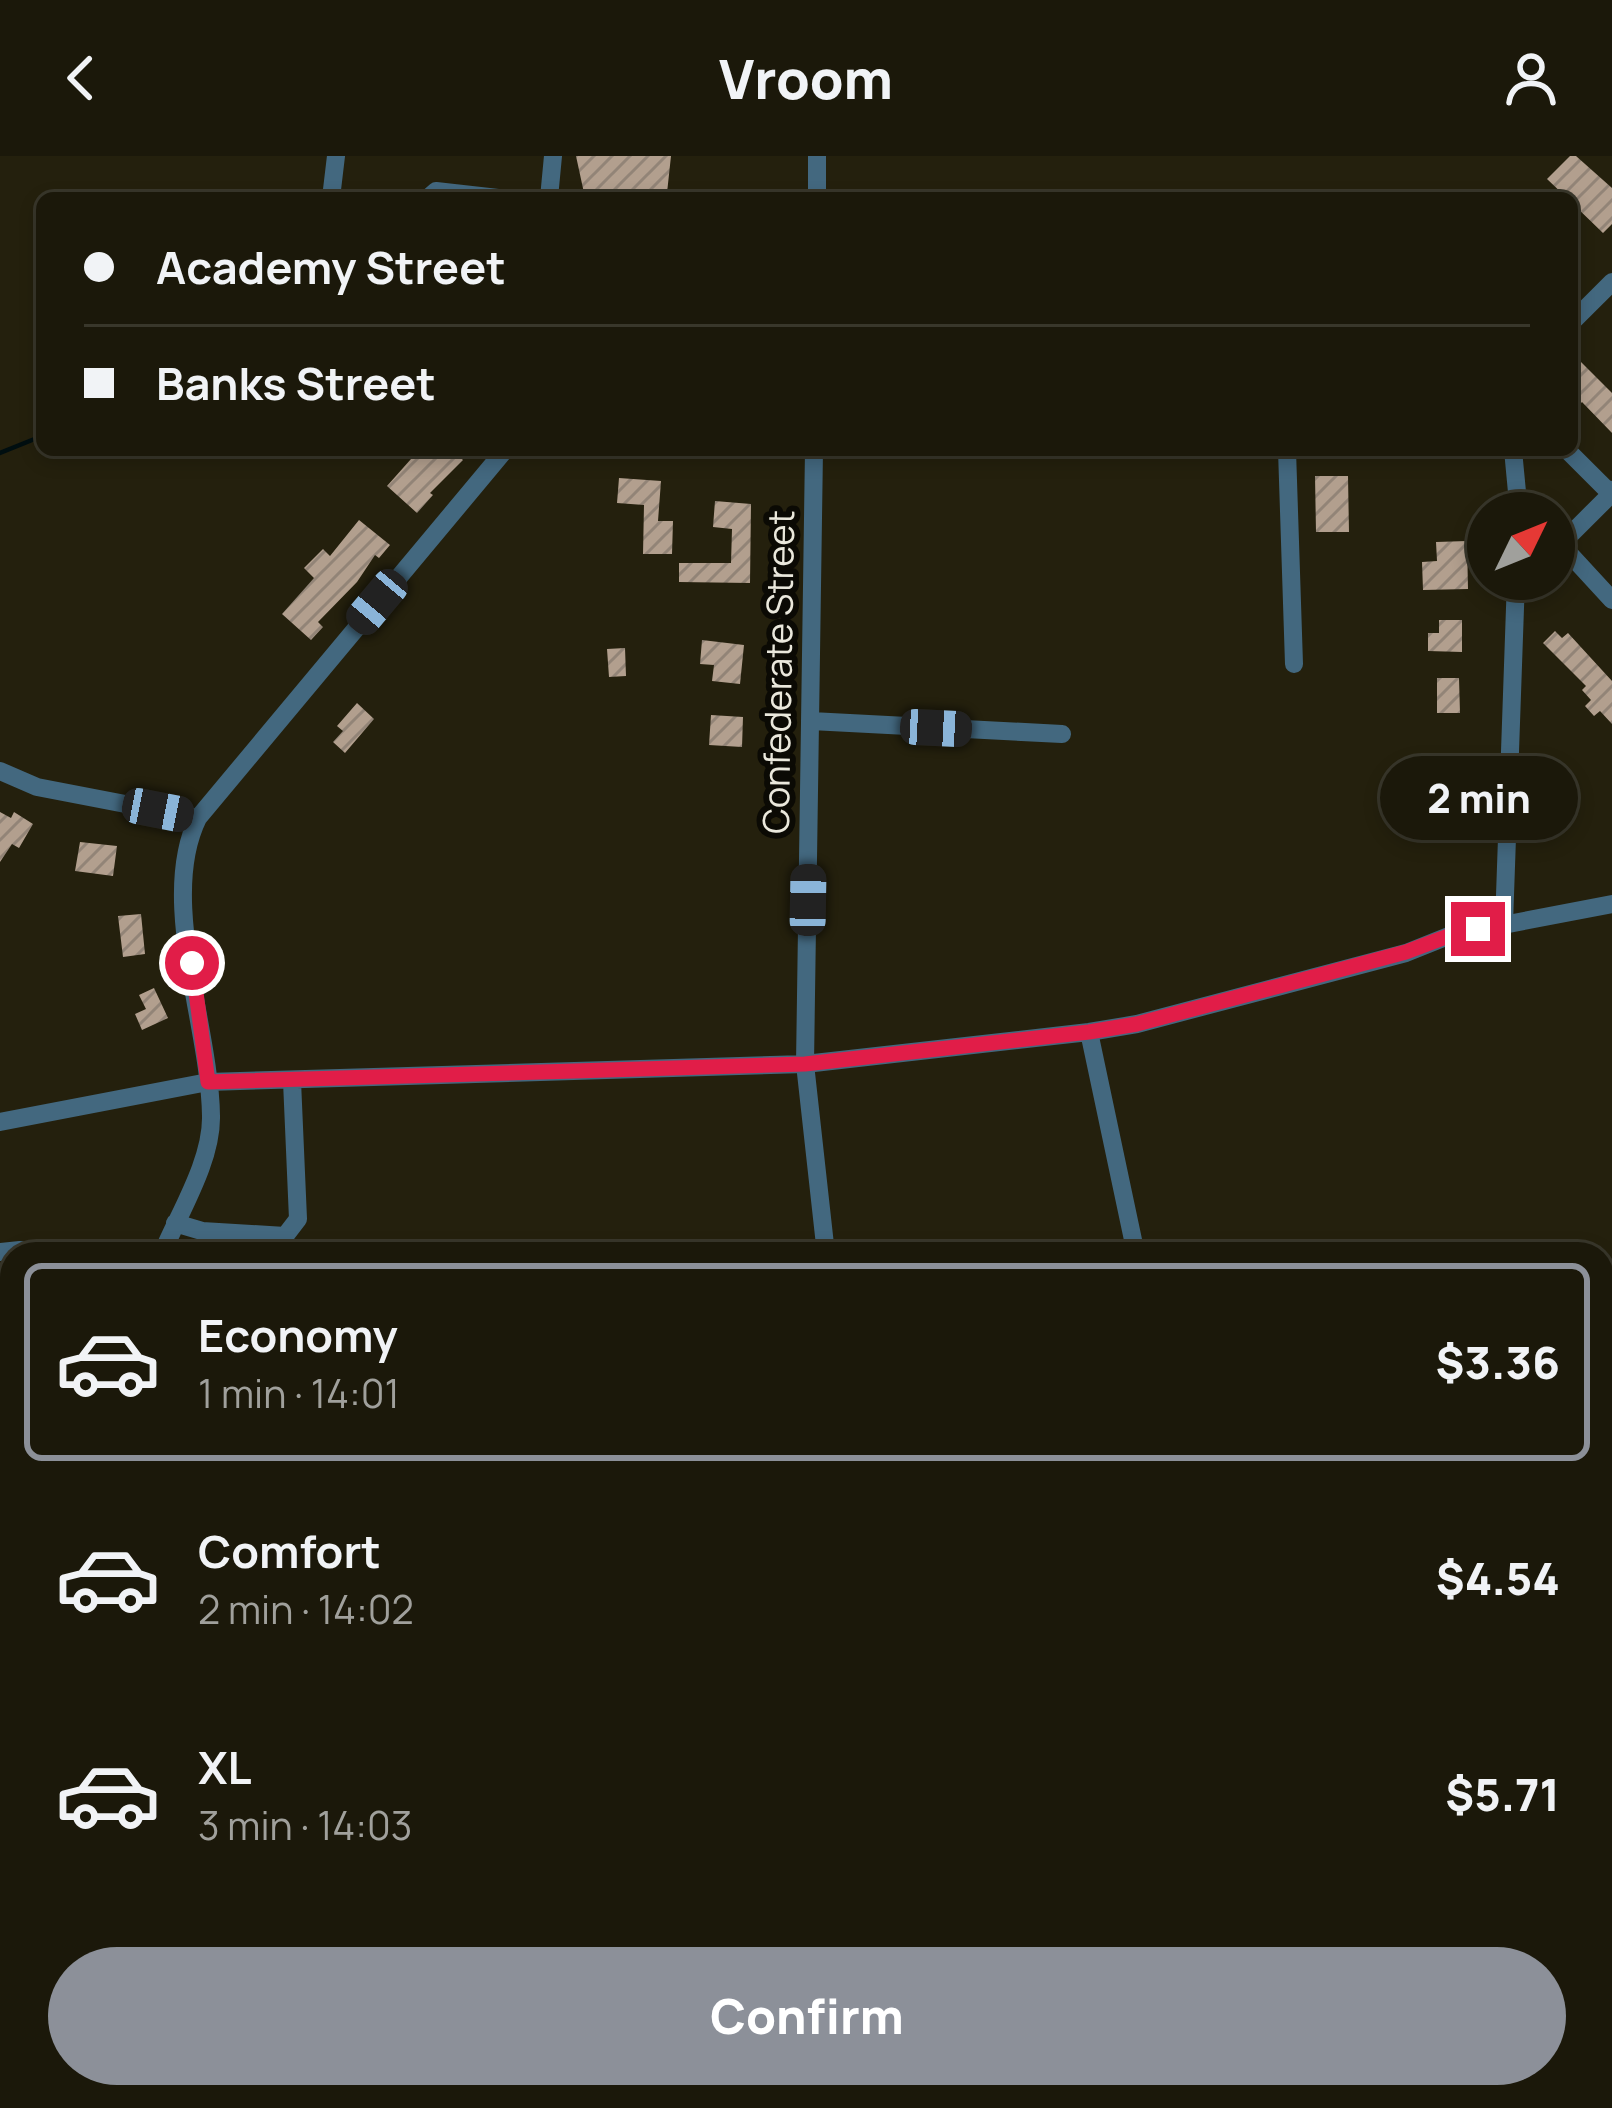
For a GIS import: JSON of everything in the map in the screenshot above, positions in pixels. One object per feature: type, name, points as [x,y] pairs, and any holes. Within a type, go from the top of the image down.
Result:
[{"type":"street","points":[[332,192],[336,156]]},
{"type":"street","points":[[550,192],[554,156]]},
{"type":"street","points":[[817,156],[817,192]]},
{"type":"street","points":[[1578,316],[1612,282]]},
{"type":"street","points":[[167,1242],[200,1166],[212,1121],[181,883],[183,854],[198,818],[500,456]]},
{"type":"street","name":"Confederate Street","points":[[814,456],[805,1064],[825,1242]]},
{"type":"street","points":[[1286,456],[1294,664]]},
{"type":"street","points":[[1514,456],[1518,492]]},
{"type":"street","points":[[1573,456],[1612,491],[1575,525]]},
{"type":"street","points":[[1575,560],[1612,600]]},
{"type":"street","points":[[1504,924],[1515,600]]},
{"type":"street","points":[[811,722],[1061,734]]},
{"type":"street","points":[[0,771],[37,787],[198,818]]},
{"type":"street","points":[[0,1122],[208,1082],[805,1064],[1089,1032],[1137,1024],[1406,952],[1451,935],[1612,904]]},
{"type":"street","points":[[1089,1032],[1133,1242]]},
{"type":"street","points":[[176,1222],[202,1231],[285,1236],[293,1230],[298,1219],[292,1081]]},
{"type":"building","points":[[576,156],[671,156],[667,192],[584,192]]},
{"type":"building","points":[[1570,156],[1576,156],[1612,188],[1612,224],[1603,233],[1578,209],[1578,192],[1561,192],[1547,179]]},
{"type":"building","points":[[1581,362],[1612,393],[1612,433],[1582,402],[1578,406]]},
{"type":"building","points":[[414,456],[459,456],[463,460],[417,513],[387,486]]},
{"type":"building","points":[[1315,476],[1348,476],[1349,532],[1316,532]]},
{"type":"building","points":[[619,478],[661,481],[658,521],[673,521],[672,554],[643,554],[644,505],[617,503]]},
{"type":"building","points":[[715,501],[751,504],[750,583],[679,582],[679,563],[731,563],[732,529],[713,527]]},
{"type":"building","points":[[359,520],[390,545],[379,558],[375,555],[357,582],[318,622],[323,627],[311,640],[282,614],[314,578],[304,568],[323,549],[330,556]]},
{"type":"building","points":[[1467,541],[1467,589],[1423,590],[1422,562],[1437,561],[1436,542]]},
{"type":"building","points":[[1439,620],[1462,620],[1462,652],[1428,651],[1428,633],[1439,633]]},
{"type":"building","points":[[1555,631],[1562,638],[1568,633],[1612,681],[1612,724],[1600,711],[1594,716],[1585,706],[1591,700],[1582,690],[1586,686],[1543,643]]},
{"type":"building","points":[[702,640],[744,645],[740,684],[712,681],[714,665],[700,664]]},
{"type":"building","points":[[625,648],[626,676],[609,677],[607,649]]},
{"type":"building","points":[[1437,678],[1459,678],[1460,713],[1437,713]]},
{"type":"building","points":[[357,703],[374,719],[345,753],[333,742],[343,731],[337,726]]},
{"type":"building","points":[[711,715],[743,717],[742,747],[709,745]]},
{"type":"building","points":[[0,812],[11,818],[14,812],[33,824],[19,848],[12,844],[0,862]]},
{"type":"building","points":[[80,842],[117,846],[113,876],[75,871]]},
{"type":"building","points":[[141,914],[145,954],[123,957],[118,916]]},
{"type":"building","points":[[154,988],[168,1018],[142,1030],[135,1014],[146,1009],[139,995]]},
{"type":"waterway","points":[[0,453],[36,438]]},
{"type":"route","points":[[192,963],[208,1082],[404,1078],[805,1064],[1089,1032],[1137,1024],[1478,929]]}]
